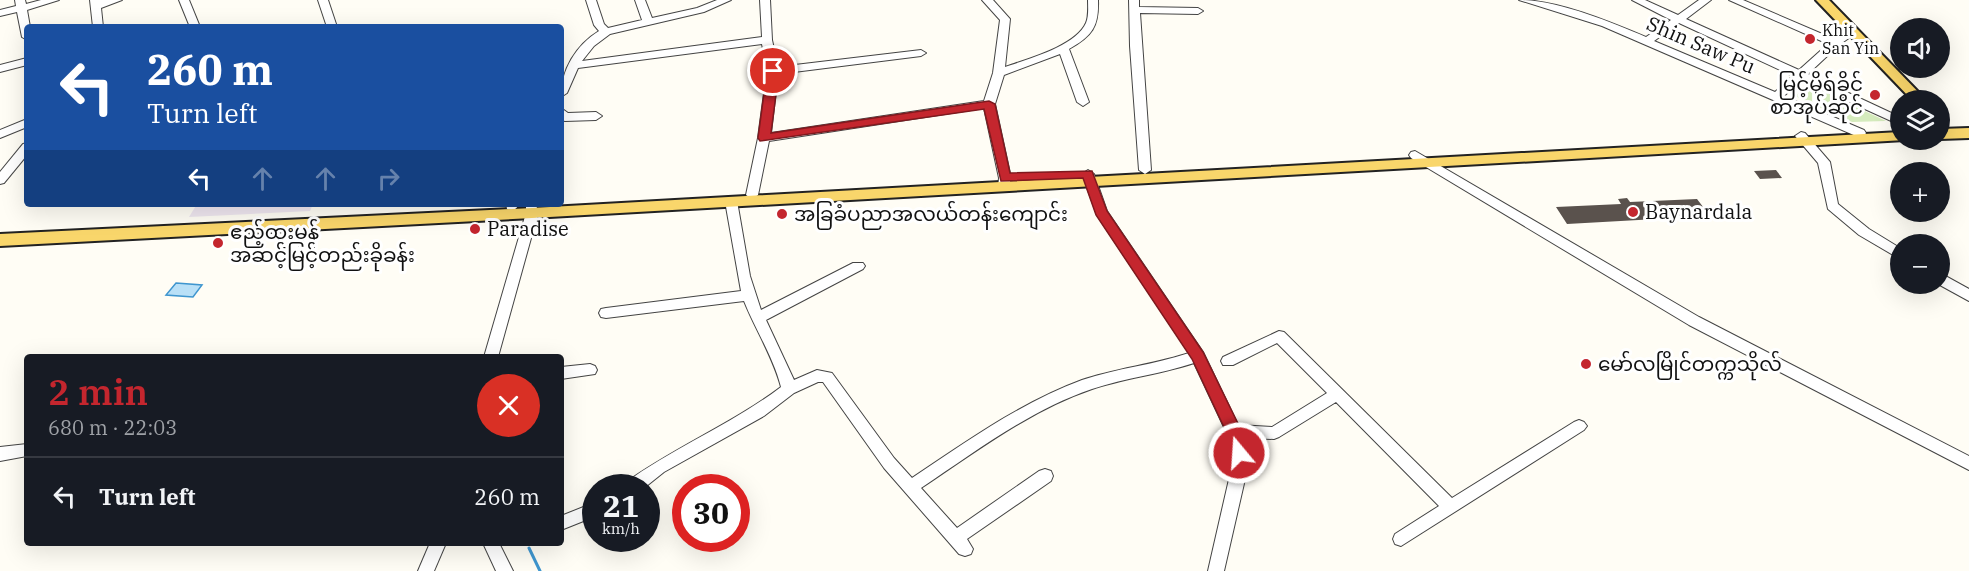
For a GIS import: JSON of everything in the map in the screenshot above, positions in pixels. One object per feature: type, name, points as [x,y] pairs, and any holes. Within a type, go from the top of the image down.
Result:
[{"type":"main road","points":[[1822,0],[1909,90]]},
{"type":"main road","points":[[1950,128],[1969,126]]},
{"type":"main road","points":[[1950,130],[1969,133]]},
{"type":"main road","points":[[1804,139],[1890,131]]},
{"type":"main road","points":[[564,207],[1804,139],[1890,137]]},
{"type":"main road","points":[[1089,177],[1145,170],[1422,160]]},
{"type":"main road","points":[[522,207],[532,209],[731,201],[1005,182]]},
{"type":"main road","points":[[0,230],[467,207]]},
{"type":"main road","points":[[0,240],[563,207]]},
{"type":"street","points":[[0,13],[21,4],[54,0]]},
{"type":"street","points":[[98,24],[95,3],[117,0]]},
{"type":"street","points":[[184,0],[194,24]]},
{"type":"street","points":[[323,0],[331,24]]},
{"type":"street","points":[[591,0],[599,25],[606,32]]},
{"type":"street","points":[[640,0],[648,22]]},
{"type":"street","points":[[564,87],[586,45],[606,32],[700,10],[726,0]]},
{"type":"street","points":[[752,195],[764,138],[773,71],[767,40],[765,0]]},
{"type":"street","points":[[987,0],[1005,19],[999,73],[989,104],[1005,182]]},
{"type":"street","points":[[999,73],[1063,48],[1082,36],[1092,23],[1093,0]]},
{"type":"street","name":"Shin Saw Pu","points":[[1524,0],[1543,3],[1606,24],[1860,133]]},
{"type":"street","points":[[1637,0],[1890,116]]},
{"type":"street","points":[[1647,41],[1706,0]]},
{"type":"street","points":[[1734,0],[1835,43]]},
{"type":"street","points":[[21,4],[25,24]]},
{"type":"street","points":[[1145,170],[1134,5],[1198,11]]},
{"type":"street","points":[[1776,97],[1835,43],[1852,31]]},
{"type":"street","points":[[575,65],[767,40]]},
{"type":"street","points":[[1063,48],[1083,102]]},
{"type":"street","points":[[773,71],[921,53]]},
{"type":"street","points":[[0,69],[24,62]]},
{"type":"street","points":[[764,138],[989,104]]},
{"type":"street","points":[[564,117],[596,116]]},
{"type":"street","points":[[0,134],[24,124]]},
{"type":"street","points":[[1804,139],[1824,162],[1832,206],[1864,232],[1890,248]]},
{"type":"street","points":[[0,180],[24,151]]},
{"type":"street","points":[[1422,160],[1694,321],[1969,463]]},
{"type":"street","points":[[1089,177],[1101,212],[1198,356],[1238,440],[1240,466],[1216,571]]},
{"type":"street","points":[[731,201],[748,295],[757,318],[777,353],[789,389]]},
{"type":"street","points":[[492,354],[532,209]]},
{"type":"street","points":[[757,318],[858,266]]},
{"type":"street","points":[[1950,285],[1969,297]]},
{"type":"street","points":[[606,314],[748,295]]},
{"type":"street","points":[[1228,361],[1279,336],[1449,506]]},
{"type":"street","points":[[910,487],[1031,409],[1075,389],[1113,377],[1171,366],[1198,356]]},
{"type":"street","points":[[564,373],[590,370]]},
{"type":"street","points":[[650,474],[759,412],[789,389],[817,376],[827,377],[889,463],[961,544],[1045,476]]},
{"type":"street","points":[[1233,431],[1274,433],[1337,394]]},
{"type":"street","points":[[1401,539],[1449,506],[1579,426]]},
{"type":"street","points":[[0,454],[24,450]]},
{"type":"street","points":[[564,522],[582,515]]},
{"type":"street","points":[[426,571],[437,546]]},
{"type":"street","points":[[492,546],[505,571]]},
{"type":"shaded area","points":[[195,207],[312,207],[310,211],[189,217]]},
{"type":"green space","points":[[1809,85],[1886,121],[1852,122],[1795,96]]},
{"type":"water","points":[[176,283],[202,285],[193,297],[166,295]]},
{"type":"building","name":"Baynardala","points":[[1776,170],[1782,178],[1760,179],[1754,171]]},
{"type":"building","name":"Baynardala","points":[[1627,198],[1630,202],[1697,199],[1710,216],[1567,224],[1556,207],[1621,204],[1618,199]]},
{"type":"waterway","points":[[529,548],[540,571]]},
{"type":"place","name":"Khit San Yin","points":[[1810,39]]},
{"type":"place","name":"မြင့်မိုရ်ခိုင် စာအုပ်ဆိုင်","points":[[1875,95]]},
{"type":"place","name":"Baynardala","points":[[1633,212]]},
{"type":"place","name":"အခြခံပညာအလယ်တန်းကျောင်း","points":[[782,214]]},
{"type":"place","name":"Paradise","points":[[475,229]]},
{"type":"place","name":"ဧည့်ထူးမွန် အဆင့်မြင့်တည်းခိုခန်း","points":[[218,243]]},
{"type":"place","name":"မော်လမြိုင်တက္ကသိုလ်","points":[[1586,364]]},
{"type":"route","points":[[773,71],[764,138],[989,104],[1005,178],[1088,174],[1101,212],[1198,356],[1238,440],[1239,453]]}]
